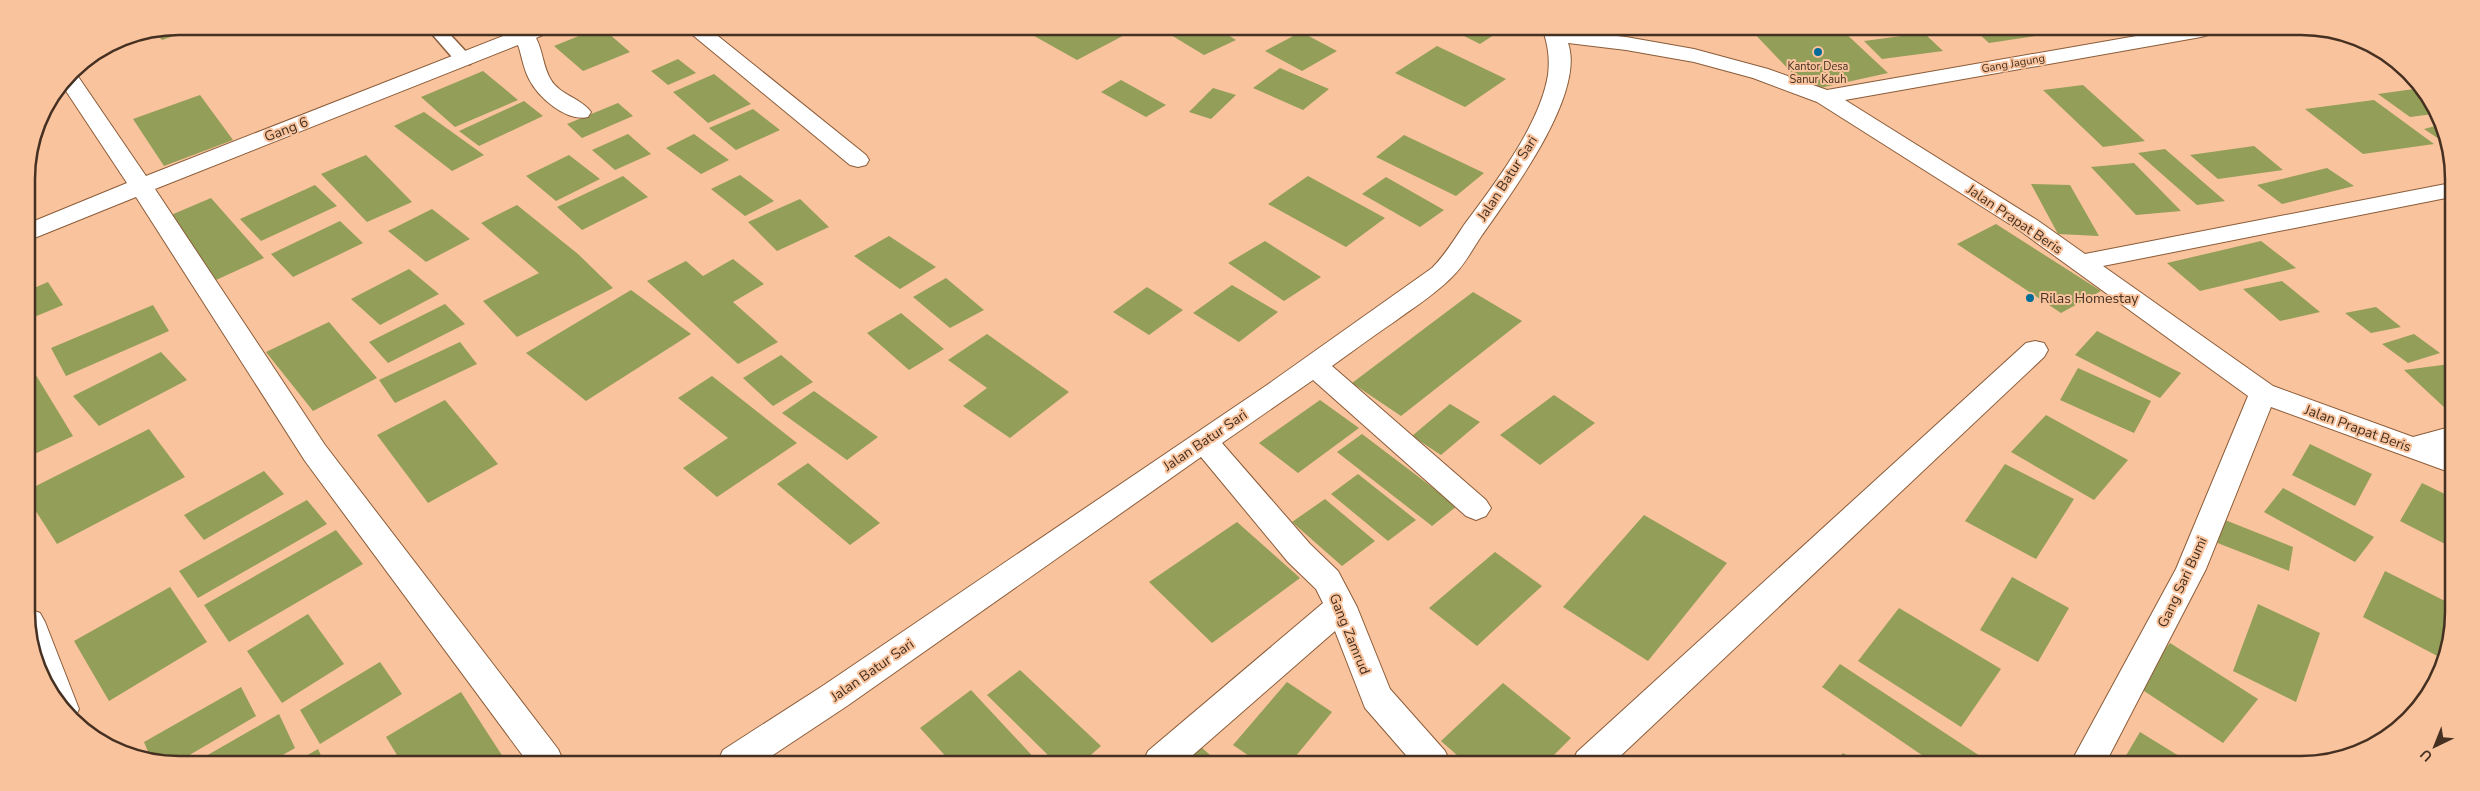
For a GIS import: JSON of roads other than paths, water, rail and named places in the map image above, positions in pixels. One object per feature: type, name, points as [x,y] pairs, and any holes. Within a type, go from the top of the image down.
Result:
[{"type":"street","name":"Gang 6","points":[[35,230],[524,35]]},
{"type":"street","points":[[524,35],[532,48],[540,80],[556,96],[580,112]]},
{"type":"street","points":[[705,35],[858,160]]},
{"type":"street","name":"Jalan Batur Sari","points":[[743,756],[791,726],[1315,366],[1442,272],[1514,173],[1538,130],[1555,88],[1562,57],[1556,35]]},
{"type":"street","name":"Jalan Prapat Beris","points":[[1569,35],[1655,47],[1761,73],[1826,97],[2028,225],[2263,393],[2445,460]]},
{"type":"street","name":"Gang Jagung","points":[[1826,97],[2178,35]]},
{"type":"street","points":[[71,84],[141,186],[315,453],[543,756]]},
{"type":"street","points":[[2079,263],[2445,191]]},
{"type":"street","points":[[1597,756],[2035,350]]},
{"type":"street","points":[[1315,366],[1476,508]]},
{"type":"street","name":"Gang Sari Bumi","points":[[2091,756],[2171,610],[2191,569],[2263,393]]},
{"type":"street","points":[[2411,448],[2445,438]]},
{"type":"street","name":"Gang Zamrud","points":[[1204,441],[1299,552],[1327,580],[1341,607],[1377,698],[1428,756]]},
{"type":"street","points":[[1167,756],[1341,607]]},
{"type":"lane","points":[[441,35],[464,60]]},
{"type":"place","name":"Kantor Desa Sanur Kauh","points":[[1818,52]]},
{"type":"place","name":"Rilas Homestay","points":[[2030,298]]}]
